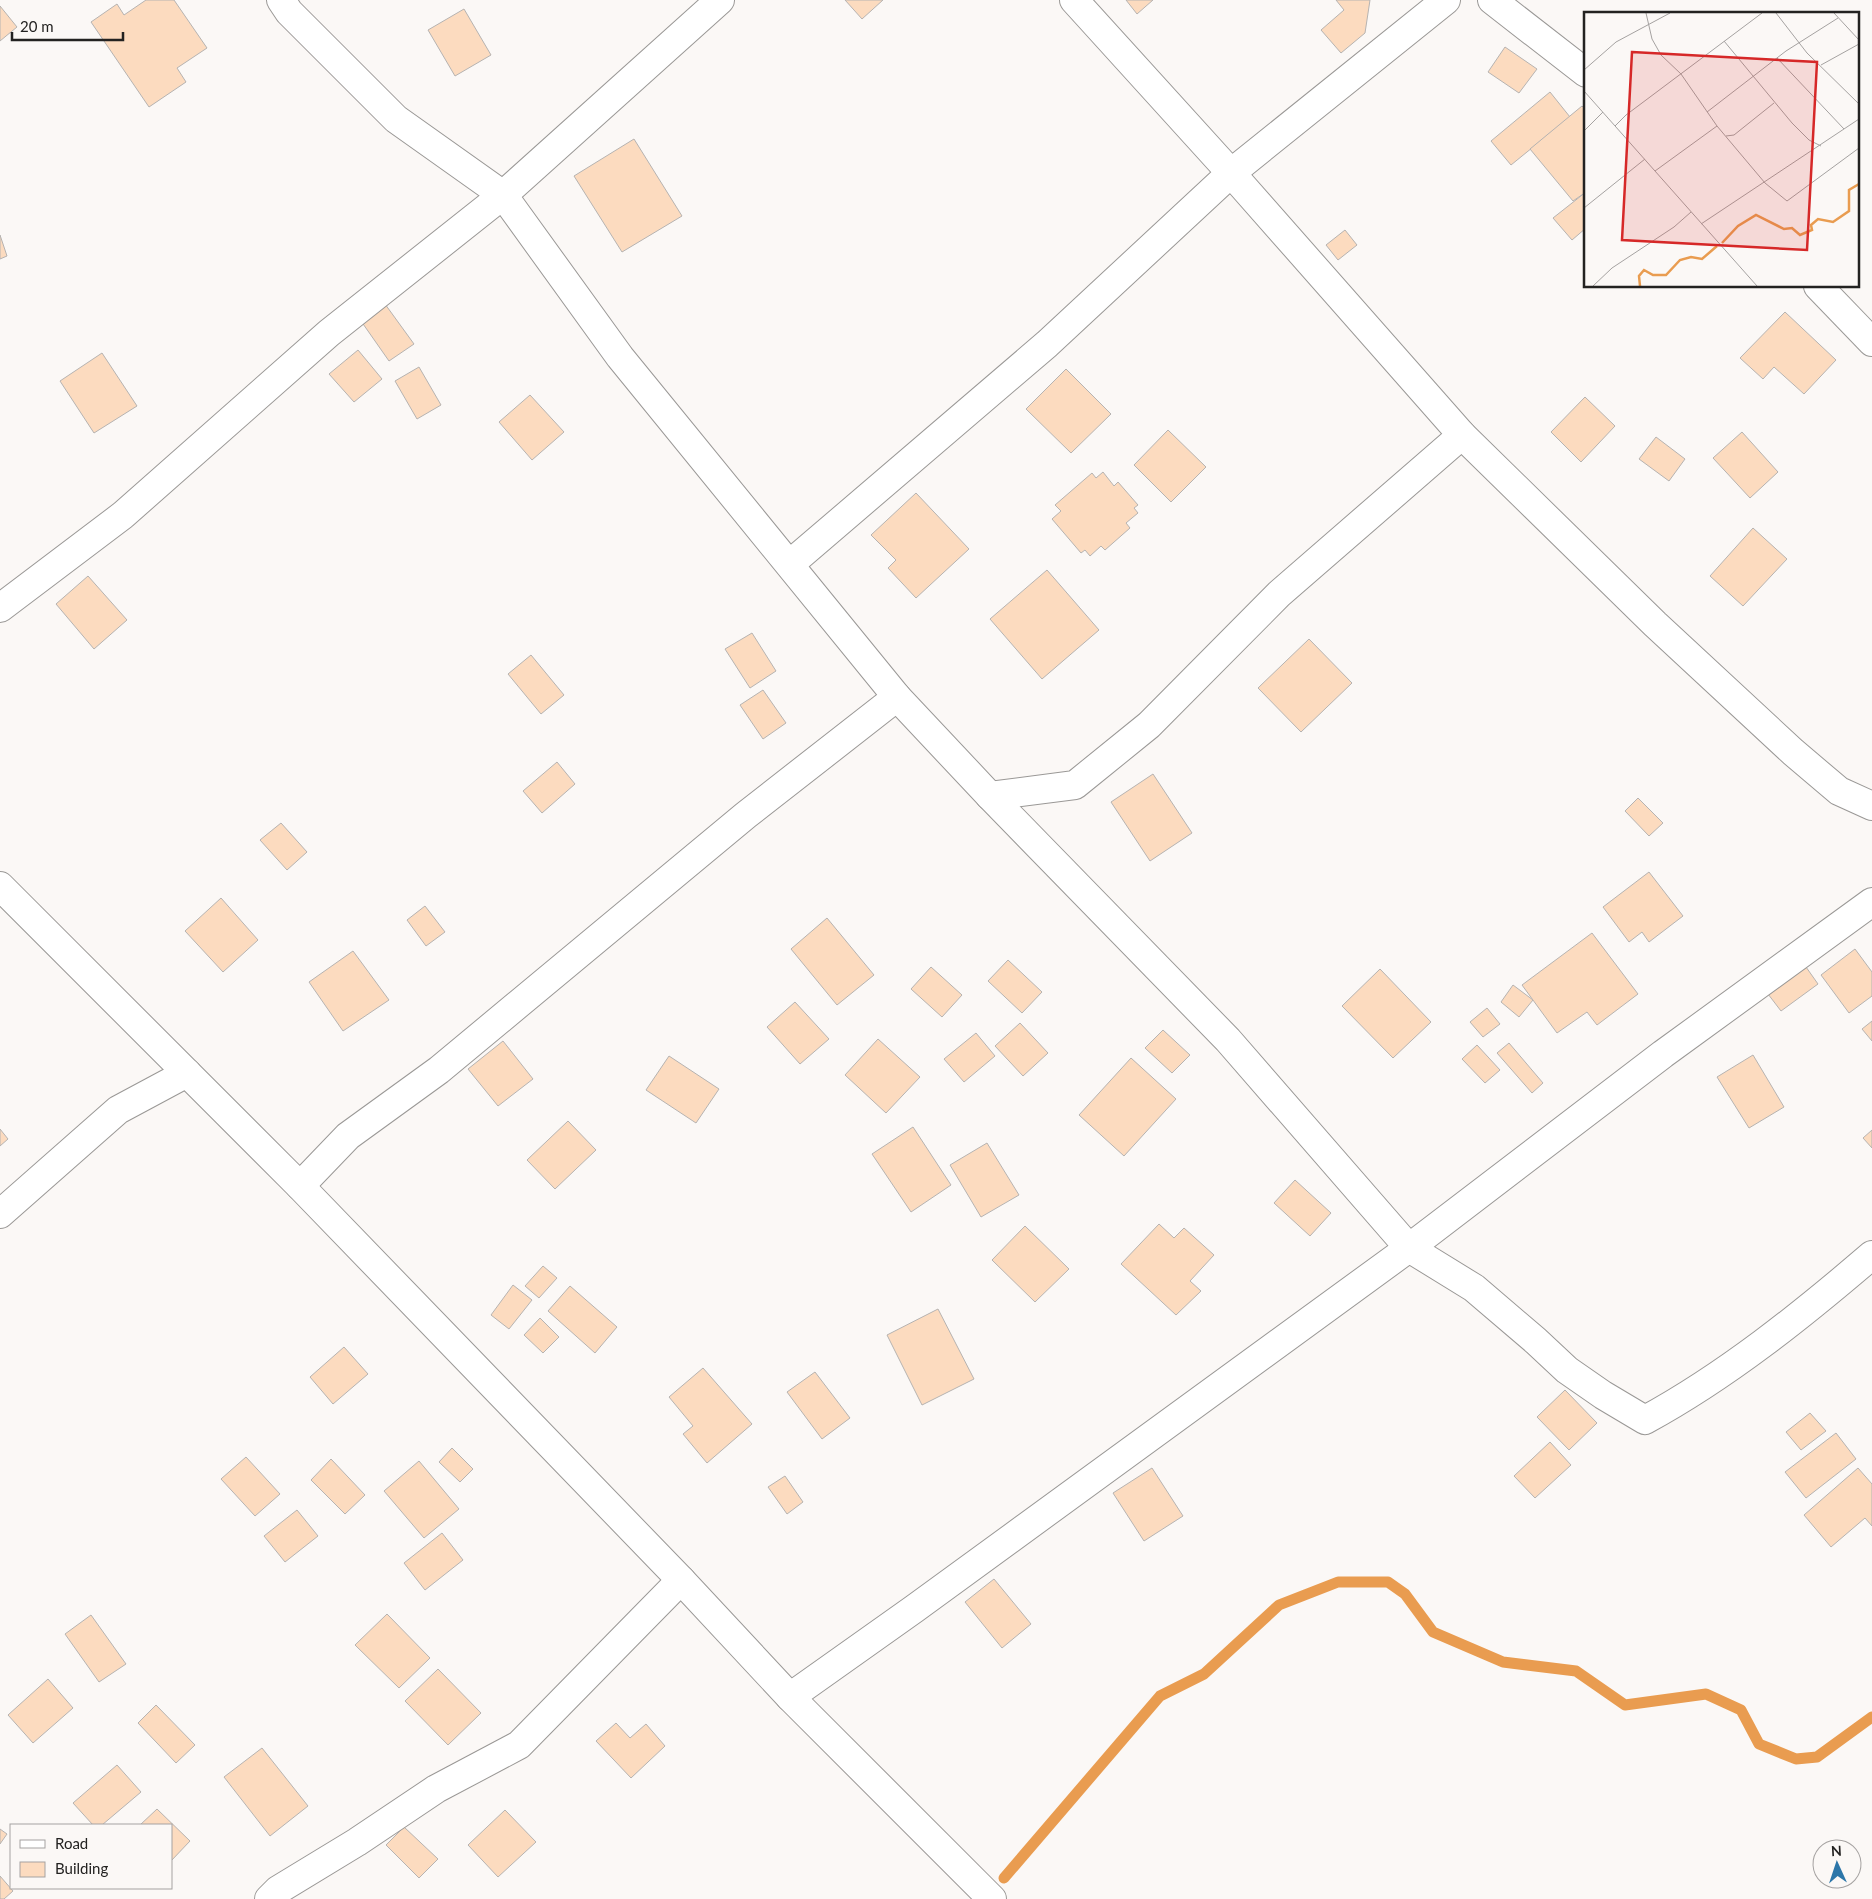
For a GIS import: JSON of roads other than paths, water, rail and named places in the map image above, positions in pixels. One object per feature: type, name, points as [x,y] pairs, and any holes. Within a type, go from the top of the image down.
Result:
[{"type":"street","points":[[282,0],[289,12],[396,119],[503,195],[620,357],[897,696],[990,796],[1228,1040],[1408,1248],[1474,1288],[1567,1370],[1603,1395],[1645,1420],[1684,1399],[1764,1342],[1826,1295],[1872,1256]]},
{"type":"street","points":[[0,608],[124,515],[329,333],[503,195],[720,0]]},
{"type":"street","points":[[1074,0],[1231,173],[1462,435],[1655,624],[1792,752],[1839,791],[1872,806]]},
{"type":"street","points":[[790,564],[1047,344],[1231,173],[1446,0]]},
{"type":"street","points":[[1492,0],[1584,71]]},
{"type":"street","points":[[1820,288],[1872,342]]},
{"type":"street","points":[[990,796],[1075,785],[1149,725],[1279,594],[1462,435]]},
{"type":"street","points":[[300,1186],[348,1136],[440,1070],[746,815],[897,696]]},
{"type":"street","points":[[0,886],[300,1186],[681,1580],[790,1697],[992,1899]]},
{"type":"street","points":[[790,1697],[922,1603],[1408,1248],[1663,1054],[1872,902]]},
{"type":"street","points":[[0,1214],[118,1110],[187,1073]]},
{"type":"street","points":[[269,1899],[278,1890],[357,1842],[436,1789],[519,1745],[681,1580]]},
{"type":"waterway","points":[[1004,1878],[1160,1696],[1204,1674],[1279,1605],[1338,1582],[1388,1582],[1405,1594],[1433,1632],[1503,1662],[1576,1671],[1625,1705],[1706,1694],[1741,1710],[1759,1744],[1796,1759],[1817,1757],[1872,1717]]}]
